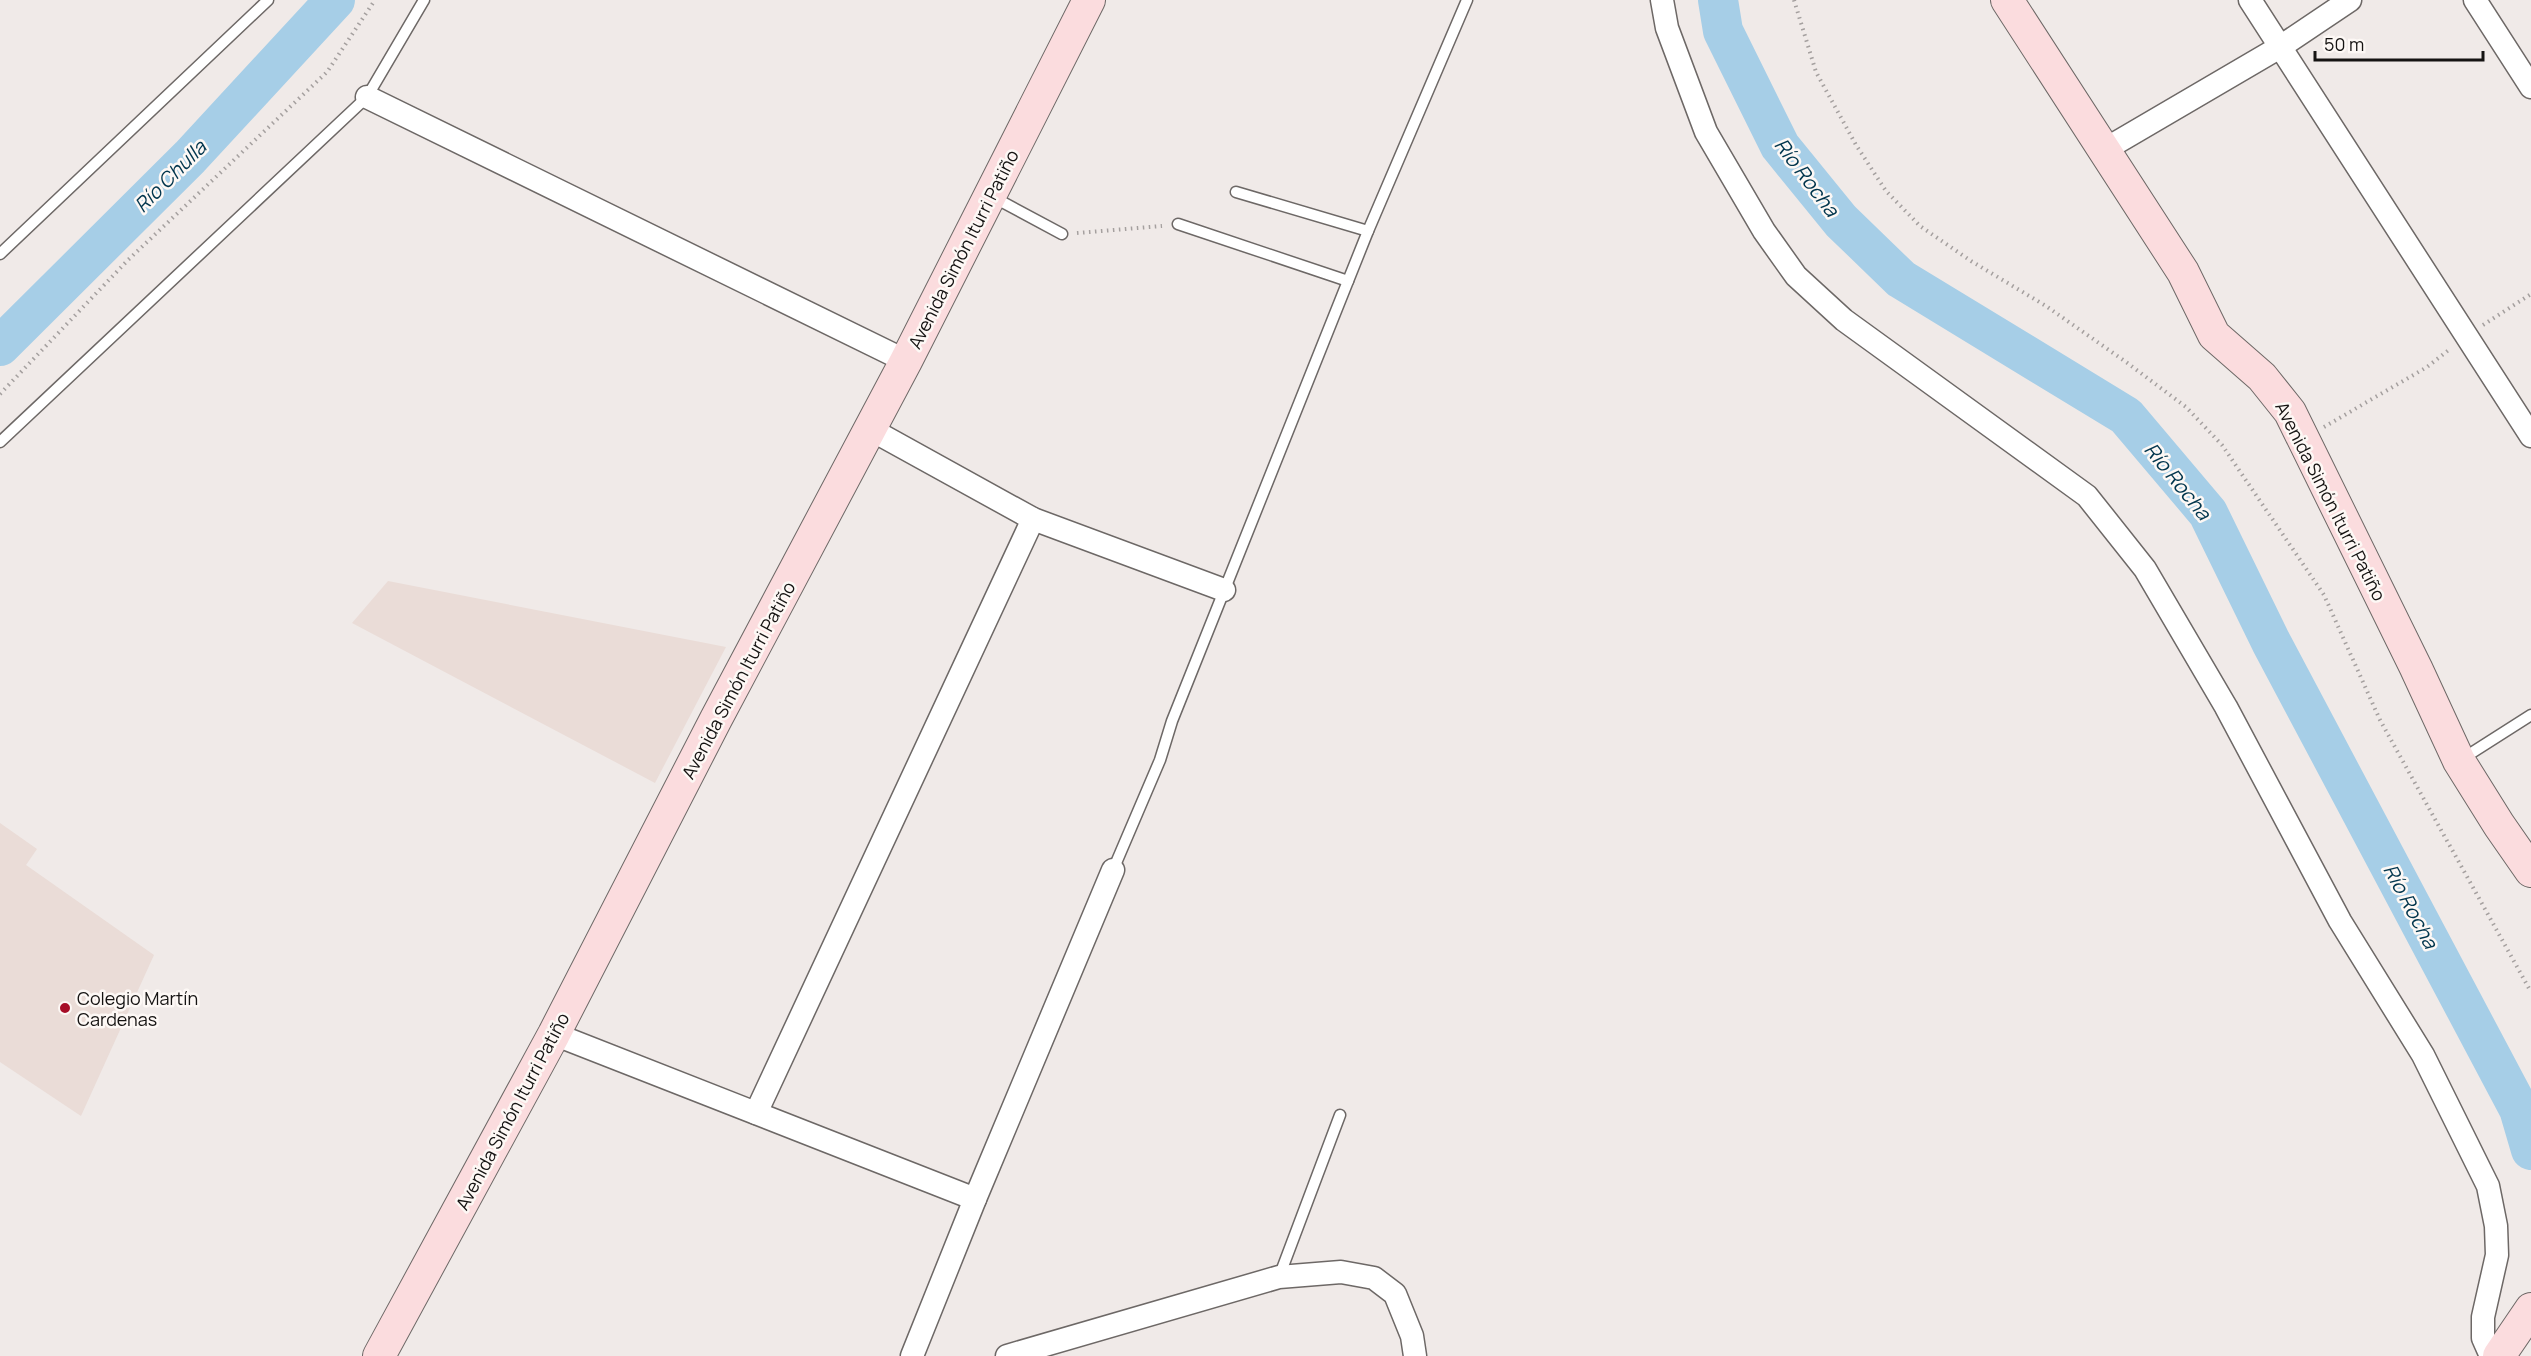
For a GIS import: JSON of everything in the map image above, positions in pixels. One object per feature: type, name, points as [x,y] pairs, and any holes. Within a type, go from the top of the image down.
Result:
[{"type":"street","name":"Avenida Simón Iturri Patiño","points":[[379,1356],[554,1035],[716,719],[906,361],[1089,0]]},
{"type":"street","points":[[1662,0],[1667,28],[1706,132],[1764,231],[1796,276],[1844,320],[2087,496],[2145,569],[2226,706],[2340,921],[2423,1055],[2488,1186],[2496,1226],[2497,1255],[2483,1317],[2483,1338],[2491,1356]]},
{"type":"street","name":"Avenida Simón Iturri Patiño","points":[[2007,0],[2183,272],[2214,335],[2262,377],[2290,412],[2460,760],[2499,825],[2531,871]]},
{"type":"street","points":[[2250,0],[2531,436]]},
{"type":"street","points":[[2104,150],[2280,47],[2350,0]]},
{"type":"street","points":[[2475,0],[2531,87]]},
{"type":"street","points":[[367,97],[906,361]]},
{"type":"street","points":[[870,429],[1033,519],[1224,590]]},
{"type":"street","points":[[756,1113],[1033,519]]},
{"type":"street","points":[[912,1356],[975,1198],[1113,870]]},
{"type":"street","points":[[554,1035],[975,1198]]},
{"type":"street","points":[[1007,1356],[1279,1277],[1341,1272],[1374,1278],[1395,1294],[1412,1336],[1415,1356]]},
{"type":"street","points":[[2499,1356],[2531,1309]]},
{"type":"lane","points":[[0,254],[268,0]]},
{"type":"lane","points":[[0,442],[367,97],[424,0]]},
{"type":"lane","points":[[1113,870],[1160,760],[1172,721],[1368,231],[1467,0]]},
{"type":"lane","points":[[1236,192],[1368,231]]},
{"type":"lane","points":[[990,196],[1062,234]]},
{"type":"lane","points":[[1178,224],[1348,281]]},
{"type":"lane","points":[[2460,760],[2531,715]]},
{"type":"lane","points":[[1279,1277],[1340,1114]]},
{"type":"path","points":[[0,394],[128,260],[327,72],[375,0]]},
{"type":"path","points":[[1794,0],[1816,72],[1856,145],[1886,191],[1906,212],[1920,225],[1971,261],[2046,306],[2126,362],[2186,407],[2222,445],[2324,596],[2380,720],[2531,992]]},
{"type":"path","points":[[1062,234],[1178,224]]},
{"type":"path","points":[[2303,439],[2427,367],[2466,336],[2531,294]]},
{"type":"shaded area","points":[[388,581],[726,647],[655,783],[352,623]]},
{"type":"shaded area","name":"Colegio Martín Cardenas","points":[[0,823],[37,849],[26,865],[154,955],[81,1116],[0,1062]]},
{"type":"waterway","name":"Río Chulla","points":[[0,346],[190,157],[335,0]]},
{"type":"waterway","name":"Río Rocha","points":[[1718,0],[1723,31],[1780,146],[1841,221],[1901,279],[2126,416],[2208,513],[2271,642],[2519,1109],[2531,1150]]},
{"type":"place","name":"Colegio Martín Cardenas","points":[[65,1008]]}]
